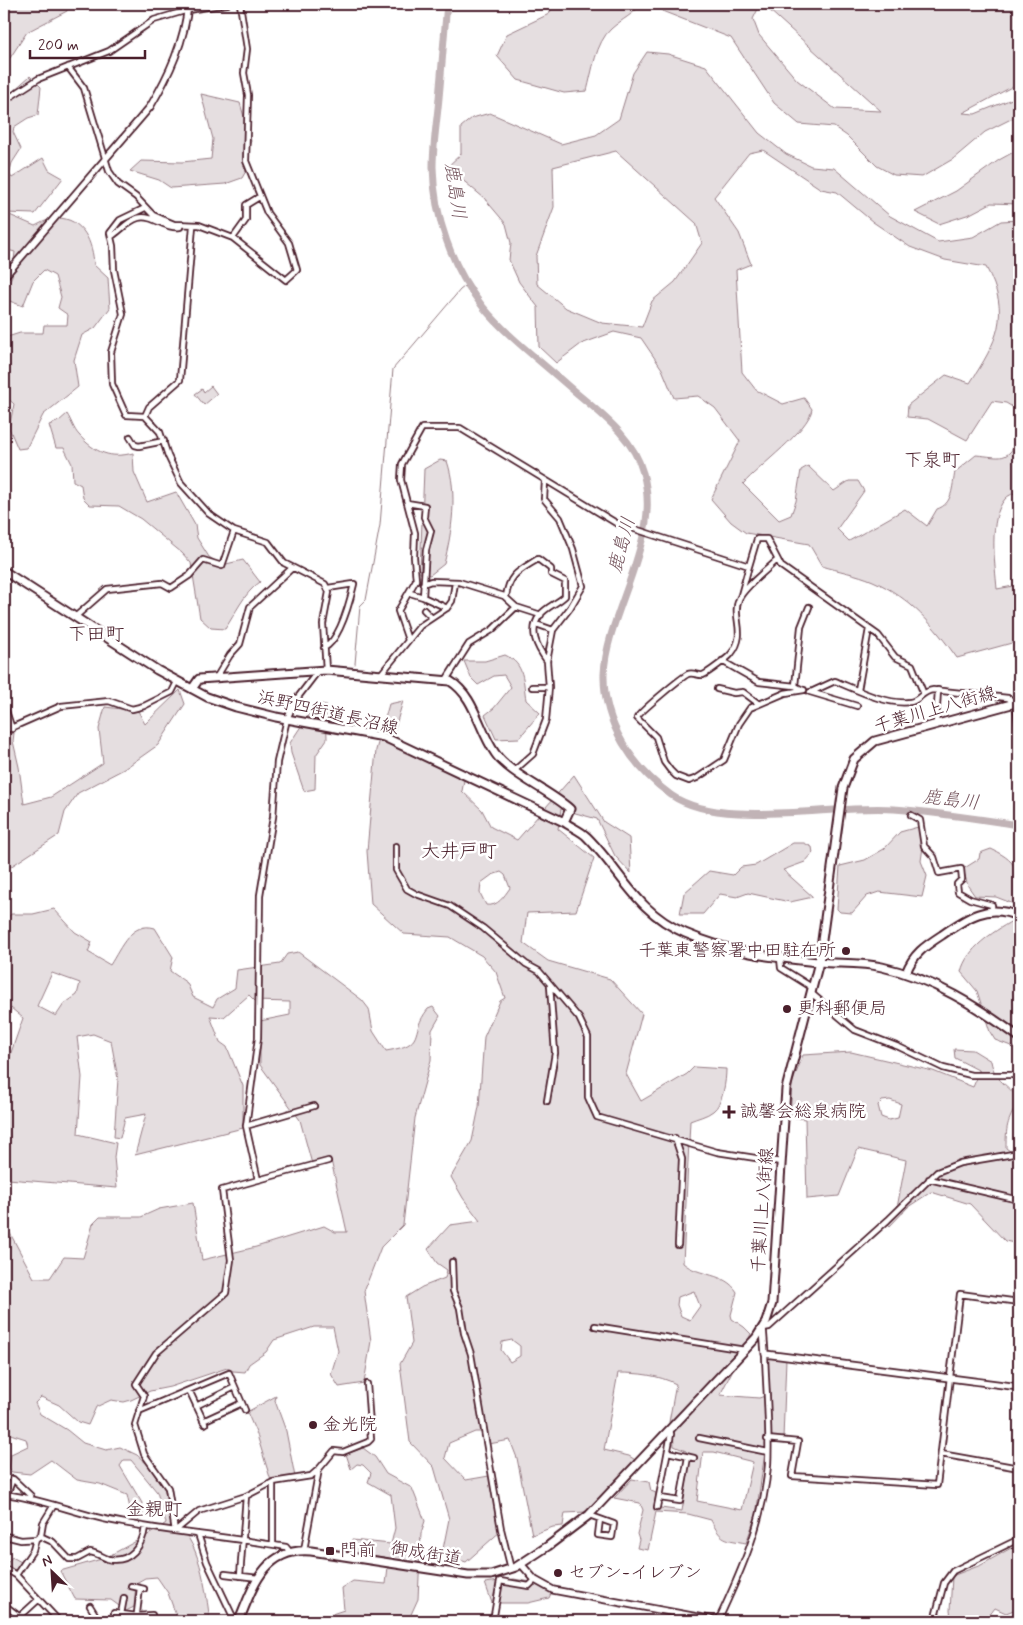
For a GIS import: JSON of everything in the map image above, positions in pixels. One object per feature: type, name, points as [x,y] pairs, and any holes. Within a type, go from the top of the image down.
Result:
[{"type":"main road","name":"浜野四街道長沼線","points":[[4,571],[177,682],[207,697],[236,707],[276,717],[384,737],[564,822],[586,835],[640,903],[664,922],[686,933],[743,953],[818,962],[880,966],[906,973],[936,986],[993,1018],[1019,1037]]},
{"type":"main road","name":"浜野四街道長沼線","points":[[192,689],[199,680],[322,670],[446,680]]},
{"type":"main road","points":[[446,680],[457,686],[473,708],[496,756],[558,798],[570,809],[564,822]]},
{"type":"main road","name":"千葉川上八街線","points":[[522,1564],[589,1515],[745,1350],[763,1328],[772,1303],[788,1079],[818,962],[841,802],[850,767],[865,748],[886,736],[1017,703]]},
{"type":"main road","points":[[906,973],[918,951],[963,920],[978,913],[992,911],[1005,912],[1019,917]]},
{"type":"main road","name":"御成街道","points":[[290,1552],[304,1550],[468,1575],[491,1574],[522,1564]]},
{"type":"main road","points":[[237,1621],[258,1578],[270,1564],[290,1552]]},
{"type":"street","points":[[4,101],[30,83],[109,51],[154,20],[188,7],[227,4]]},
{"type":"street","points":[[68,66],[84,88],[105,159],[114,180],[136,197],[145,208],[162,219],[174,224],[199,225],[233,238],[282,280],[286,280],[296,272],[289,243],[268,213],[246,161],[248,95],[244,72],[246,50],[240,4]]},
{"type":"street","points":[[4,277],[105,159],[137,125],[164,84],[183,35],[188,7]]},
{"type":"street","points":[[233,238],[246,220],[246,205],[260,197]]},
{"type":"street","points":[[145,208],[120,220],[110,233],[112,236],[114,270],[123,314],[111,352],[113,389],[126,415],[145,416],[160,432],[172,465],[186,490],[209,514],[234,531],[268,542],[284,563],[325,584],[329,595],[323,624],[324,648],[322,670],[295,701],[288,719],[278,762],[273,817],[259,902],[258,1038],[246,1126],[258,1180]]},
{"type":"street","points":[[112,236],[139,218],[150,218],[174,228],[184,225]]},
{"type":"street","points":[[145,416],[150,407],[180,380],[193,226]]},
{"type":"street","points":[[408,640],[398,611],[399,606],[410,593],[416,580],[414,557],[416,539],[401,480],[402,464],[422,428],[460,428],[616,523],[749,566]]},
{"type":"street","points":[[130,437],[135,445],[139,446],[164,441]]},
{"type":"street","points":[[515,770],[534,751],[546,720],[549,687],[547,661],[553,630],[570,608],[583,586],[573,550],[560,518],[544,499],[545,481]]},
{"type":"street","points":[[407,503],[425,506],[424,517],[431,531],[426,550],[423,597]]},
{"type":"street","points":[[75,617],[108,589],[162,583],[170,588],[189,576],[203,560],[222,566],[234,531]]},
{"type":"street","points":[[804,690],[785,693],[759,704],[747,712],[724,760],[698,778],[690,781],[676,776],[670,770],[664,762],[656,737],[639,722],[637,715],[655,702],[667,688],[687,675],[702,675],[730,655],[737,642],[740,629],[737,605],[757,539],[767,539],[776,561],[881,637],[896,658],[912,666],[923,692]]},
{"type":"street","points":[[506,597],[512,576],[538,559],[551,569],[551,574],[565,581],[567,586],[565,596],[541,615],[536,624],[534,637],[547,661]]},
{"type":"street","points":[[741,595],[776,561]]},
{"type":"street","points":[[216,678],[230,655],[240,644],[250,607],[292,568]]},
{"type":"street","points":[[424,584],[431,582],[455,583],[506,597],[516,607],[541,615]]},
{"type":"street","points":[[381,674],[420,626],[446,608],[452,600],[455,583]]},
{"type":"street","points":[[324,648],[331,642],[340,625],[354,584],[328,588]]},
{"type":"street","points":[[410,593],[446,608]]},
{"type":"street","points":[[795,686],[801,627],[808,606]]},
{"type":"street","points":[[446,680],[469,644],[488,634],[516,607]]},
{"type":"street","points":[[424,610],[432,618]]},
{"type":"street","points":[[536,624],[553,630]]},
{"type":"street","points":[[858,690],[869,629]]},
{"type":"street","points":[[722,661],[759,682],[795,686],[857,706]]},
{"type":"street","points":[[811,692],[835,681],[886,699],[909,702],[915,701],[923,692],[938,690],[1008,698],[1017,703],[1019,735]]},
{"type":"street","points":[[4,731],[61,706],[109,701],[132,708],[144,706],[172,692],[177,682]]},
{"type":"street","points":[[532,688],[549,687]]},
{"type":"street","points":[[717,689],[734,693],[743,692],[759,704]]},
{"type":"street","points":[[936,724],[938,690]]},
{"type":"street","points":[[4,705],[12,729]]},
{"type":"street","points":[[911,815],[920,820],[924,846],[934,858],[939,873],[961,870],[962,879],[956,884],[958,892],[970,899],[992,905],[992,911]]},
{"type":"street","points":[[396,846],[396,870],[407,889],[450,906],[471,920],[526,964],[539,971],[550,986],[565,1000],[587,1033],[588,1097],[597,1117],[675,1138],[717,1152],[781,1162]]},
{"type":"street","points":[[780,958],[781,968],[812,991],[855,1030],[899,1047],[943,1068],[971,1075],[1019,1075]]},
{"type":"street","points":[[547,1101],[554,1053],[550,986]]},
{"type":"street","points":[[246,1126],[314,1106]]},
{"type":"street","points":[[675,1138],[682,1158],[678,1245]]},
{"type":"street","points":[[522,1564],[535,1580],[553,1590],[718,1621],[736,1583],[754,1535],[766,1477],[768,1452],[763,1328],[769,1327],[888,1220],[929,1179],[948,1166],[1019,1153]]},
{"type":"street","points":[[175,1531],[168,1488],[144,1454],[137,1432],[135,1424],[144,1394],[136,1384],[140,1381],[147,1364],[163,1346],[218,1302],[228,1288],[231,1260],[222,1190],[328,1161]]},
{"type":"street","points":[[929,1179],[1019,1200]]},
{"type":"street","points":[[452,1262],[454,1291],[471,1354],[499,1519],[511,1569]]},
{"type":"street","points":[[767,1439],[798,1442],[792,1476],[937,1485],[960,1294],[1019,1302]]},
{"type":"street","points":[[595,1326],[745,1350]]},
{"type":"street","points":[[765,1354],[1019,1387]]},
{"type":"street","points":[[139,1412],[229,1373],[245,1410]]},
{"type":"street","points":[[319,1479],[334,1451],[344,1452],[370,1441],[367,1384]]},
{"type":"street","points":[[196,1406],[235,1387]]},
{"type":"street","points":[[189,1390],[204,1422],[242,1403]]},
{"type":"street","points":[[657,1507],[668,1452],[670,1430]]},
{"type":"street","points":[[699,1438],[768,1452]]},
{"type":"street","points":[[668,1452],[694,1458]]},
{"type":"street","points":[[941,1454],[1019,1468]]},
{"type":"street","points":[[660,1498],[680,1501],[688,1457]]},
{"type":"street","points":[[175,1531],[199,1511],[246,1496],[273,1482],[311,1476],[328,1460]]},
{"type":"street","points":[[304,1550],[319,1479],[319,1469]]},
{"type":"street","points":[[32,1497],[13,1479],[5,1494],[32,1497],[102,1518],[146,1527],[273,1544],[286,1547],[290,1552]]},
{"type":"street","points":[[273,1482],[273,1544]]},
{"type":"street","points":[[240,1576],[246,1496]]},
{"type":"street","points":[[16,1575],[33,1550],[43,1523],[54,1505]]},
{"type":"street","points":[[589,1515],[614,1524],[612,1537],[598,1535],[600,1520]]},
{"type":"street","points":[[4,1538],[6,1536],[24,1541],[38,1538],[53,1542],[69,1559],[77,1560],[90,1552],[112,1559],[128,1556],[138,1549],[146,1527]]},
{"type":"street","points":[[198,1534],[207,1562],[237,1621]]},
{"type":"street","points":[[934,1621],[947,1577],[960,1567],[1019,1539]]},
{"type":"street","points":[[4,1568],[16,1575],[59,1621]]},
{"type":"street","points":[[225,1574],[258,1578]]},
{"type":"street","points":[[493,1621],[500,1581],[529,1586],[535,1580]]},
{"type":"street","points":[[130,1586],[142,1588],[136,1618]]},
{"type":"street","points":[[121,1614],[124,1598]]},
{"type":"street","points":[[15,1621],[38,1600]]},
{"type":"street","points":[[90,1606],[94,1616],[98,1619],[97,1621]]},
{"type":"street","points":[[4,1608],[7,1607],[20,1617]]},
{"type":"street","points":[[114,1613],[136,1618],[152,1614]]},
{"type":"street","points":[[90,1621],[94,1616]]},
{"type":"shaded area","points":[[4,4],[67,4],[67,11],[27,32],[10,58],[4,63]]},
{"type":"shaded area","points":[[554,4],[641,4],[606,35],[598,49],[587,91],[564,93],[518,80],[497,56],[507,34],[549,14]]},
{"type":"shaded area","points":[[655,4],[1019,4],[1019,83],[963,113],[975,114],[1019,96],[1019,115],[985,132],[953,159],[922,177],[894,175],[877,166],[847,136],[834,127],[799,124],[774,103],[731,38],[662,11]],"holes":[[[759,7],[768,9],[881,111],[835,109],[797,80],[759,35],[753,19]]]},
{"type":"shaded area","points":[[647,52],[668,54],[706,66],[759,133],[786,154],[811,166],[834,168],[890,216],[938,242],[973,237],[1001,221],[1019,220],[1019,411],[1006,403],[992,401],[967,440],[928,419],[907,417],[908,405],[946,375],[970,383],[988,354],[998,327],[999,314],[994,284],[986,267],[945,260],[910,247],[873,222],[837,192],[821,189],[763,150],[749,153],[714,197],[739,233],[751,264],[736,270],[742,372],[756,390],[783,404],[804,398],[812,409],[809,418],[793,437],[743,484],[779,520],[791,515],[796,501],[801,470],[808,466],[834,491],[849,481],[858,481],[864,491],[837,529],[849,541],[905,509],[927,526],[937,509],[942,507],[949,499],[955,472],[976,455],[998,457],[1007,455],[1019,437],[1019,491],[1006,498],[996,518],[994,555],[997,589],[1019,585],[1019,641],[957,658],[931,624],[899,595],[861,576],[822,566],[809,544],[746,533],[731,522],[711,499],[740,441],[715,408],[698,396],[674,398],[662,369],[641,338],[614,332],[581,344],[556,363],[539,347],[538,307],[519,282],[509,260],[511,243],[506,224],[484,198],[447,167],[461,154],[461,127],[472,118],[490,113],[561,144],[596,135],[619,119],[633,73]],"holes":[[[616,151],[696,223],[702,243],[675,282],[652,301],[642,327],[602,323],[566,308],[537,284],[536,256],[554,207],[553,167]]]},
{"type":"shaded area","points":[[30,76],[41,87],[38,115],[28,118],[14,127],[13,132],[21,149],[12,163],[9,174],[12,178],[43,158],[49,170],[63,178],[35,214],[5,213],[35,226],[57,218],[74,222],[80,227],[89,240],[94,265],[108,278],[110,308],[95,328],[82,335],[74,360],[78,387],[43,415],[26,448],[18,449],[9,428],[14,404],[4,395],[4,338],[20,333],[43,333],[44,325],[67,325],[68,315],[58,308],[61,297],[55,276],[44,270],[33,281],[23,306],[4,299],[4,291],[12,276],[15,252],[4,249],[4,99]]},
{"type":"shaded area","points":[[201,94],[240,103],[251,141],[244,160],[246,171],[242,178],[225,184],[171,188],[159,180],[130,171],[141,161],[182,162],[211,159],[213,139]]},
{"type":"shaded area","points":[[1019,149],[1019,204],[991,203],[970,214],[939,224],[915,212],[956,191],[999,160]]},
{"type":"shaded area","points":[[211,386],[217,394],[204,405],[195,394],[202,389],[204,392]]},
{"type":"shaded area","points":[[67,414],[77,433],[97,450],[110,455],[133,453],[134,472],[147,502],[176,492],[195,525],[197,538],[209,557],[222,565],[243,560],[260,582],[244,598],[225,629],[211,628],[200,618],[191,563],[182,553],[141,519],[119,506],[90,505],[83,498],[81,485],[73,481],[72,464],[64,448],[56,448],[49,425],[59,421]]},
{"type":"shaded area","points":[[440,460],[447,461],[450,473],[453,512],[444,564],[430,575],[420,573],[424,469]]},
{"type":"shaded area","points":[[505,655],[512,659],[520,668],[526,700],[540,713],[519,738],[496,739],[485,715],[494,708],[511,687],[504,675],[494,676],[478,685],[471,678],[464,661],[485,661]]},
{"type":"shaded area","points":[[180,690],[185,704],[158,745],[124,769],[78,793],[65,812],[59,835],[4,871],[4,735],[14,733],[13,741],[24,804],[51,797],[103,763],[99,729],[105,707],[138,711],[145,724]]},
{"type":"shaded area","points":[[403,701],[391,742],[465,775],[462,791],[482,810],[491,827],[517,840],[574,775],[604,822],[629,838],[631,873],[615,856],[597,819],[561,809],[558,829],[594,858],[576,911],[527,913],[523,943],[548,961],[610,979],[642,1014],[626,1074],[641,1101],[687,1074],[694,1067],[726,1069],[723,1092],[716,1108],[708,1114],[690,1121],[683,1263],[696,1271],[726,1281],[732,1286],[737,1292],[731,1315],[732,1319],[751,1334],[720,1395],[759,1398],[768,1395],[768,1356],[786,1359],[783,1439],[770,1437],[766,1445],[756,1515],[746,1543],[724,1538],[711,1520],[688,1514],[656,1512],[648,1550],[637,1548],[639,1540],[637,1534],[643,1510],[640,1503],[614,1498],[632,1479],[649,1482],[651,1491],[656,1493],[654,1507],[682,1511],[690,1460],[686,1451],[674,1446],[673,1430],[669,1422],[676,1384],[648,1375],[618,1373],[604,1450],[629,1456],[637,1461],[586,1512],[565,1513],[563,1526],[553,1527],[532,1535],[517,1458],[510,1440],[489,1444],[486,1432],[475,1432],[449,1443],[445,1458],[466,1480],[489,1476],[502,1530],[466,1562],[442,1554],[449,1519],[434,1467],[410,1442],[400,1364],[412,1343],[406,1297],[422,1287],[445,1278],[447,1270],[437,1263],[428,1249],[450,1225],[480,1221],[463,1198],[451,1177],[472,1141],[479,1107],[484,1037],[500,1001],[505,998],[496,972],[482,956],[450,937],[404,934],[371,904],[367,851],[376,750],[389,704]],"holes":[[[501,872],[505,875],[510,888],[497,903],[486,905],[480,893],[481,883],[492,875]],[[694,1291],[700,1306],[690,1320],[681,1316],[677,1305],[678,1297]],[[512,1340],[520,1346],[520,1356],[510,1362],[501,1350],[502,1342]],[[703,1452],[714,1452],[753,1462],[742,1510],[697,1501]]]},
{"type":"shaded area","points":[[321,704],[326,705],[327,739],[316,755],[315,789],[304,791],[291,753],[290,743],[313,708]]},
{"type":"shaded area","points":[[918,827],[925,833],[921,861],[927,876],[922,897],[879,892],[867,896],[852,913],[840,912],[837,909],[840,866],[865,860],[884,849],[900,832]]},
{"type":"shaded area","points":[[793,843],[804,843],[812,847],[813,853],[805,862],[783,870],[813,897],[790,902],[748,893],[737,897],[720,894],[703,914],[680,914],[684,893],[709,871],[733,875],[741,867],[756,865]]},
{"type":"shaded area","points":[[991,849],[1008,859],[1017,871],[1019,906],[996,897],[975,896],[968,886],[963,869],[979,859],[980,853]]},
{"type":"shaded area","points":[[54,909],[75,932],[92,942],[88,952],[110,965],[133,932],[139,928],[155,928],[173,957],[170,971],[187,983],[193,997],[213,1007],[217,999],[235,988],[237,970],[280,964],[287,954],[298,952],[362,1000],[369,1009],[373,1031],[386,1051],[407,1045],[412,1041],[428,1009],[433,1007],[440,1016],[432,1030],[431,1060],[415,1118],[403,1225],[381,1247],[364,1291],[371,1341],[364,1383],[339,1387],[331,1374],[338,1351],[333,1327],[314,1327],[274,1340],[266,1352],[249,1364],[245,1372],[233,1371],[227,1368],[170,1387],[150,1391],[124,1402],[111,1400],[96,1407],[88,1425],[78,1422],[59,1405],[41,1397],[35,1403],[40,1414],[67,1430],[83,1443],[106,1450],[120,1447],[137,1455],[147,1464],[168,1494],[171,1523],[181,1529],[195,1551],[204,1580],[210,1621],[178,1621],[168,1593],[157,1577],[145,1578],[136,1583],[134,1607],[126,1611],[111,1600],[75,1599],[60,1571],[105,1558],[166,1523],[157,1492],[131,1460],[124,1460],[120,1466],[142,1503],[143,1516],[137,1522],[132,1517],[127,1495],[100,1484],[77,1480],[51,1460],[30,1474],[12,1472],[9,1469],[11,1454],[28,1446],[26,1439],[4,1432],[4,1222],[34,1278],[50,1278],[64,1257],[83,1258],[93,1224],[100,1217],[141,1217],[159,1209],[193,1203],[202,1260],[256,1247],[324,1226],[335,1232],[347,1232],[331,1160],[312,1164],[300,1120],[260,1065],[260,1021],[290,1015],[290,1002],[255,1001],[249,995],[224,1017],[210,1016],[220,1042],[227,1047],[243,1086],[243,1128],[135,1155],[146,1114],[125,1118],[120,1138],[114,1137],[118,1079],[111,1041],[93,1034],[77,1037],[82,1077],[78,1134],[116,1143],[114,1157],[117,1188],[8,1179],[4,1192],[4,1062],[7,1064],[23,1018],[11,1008],[4,1029],[4,922],[11,914],[33,914]],"holes":[[[52,973],[80,983],[77,995],[64,1004],[56,1016],[37,1006]]]},
{"type":"shaded area","points":[[1012,921],[1019,924],[1019,972],[1016,977],[1019,982],[1019,1049],[995,1040],[990,1032],[977,991],[961,972],[968,956],[981,942]]},
{"type":"shaded area","points":[[954,1049],[973,1050],[991,1061],[999,1079],[1019,1100],[1008,1122],[1006,1148],[1019,1158],[1019,1244],[1005,1241],[970,1204],[931,1192],[908,1207],[890,1226],[888,1224],[897,1208],[906,1160],[858,1149],[839,1196],[807,1199],[805,1119],[790,1117],[792,1084],[803,1055],[851,1052],[933,1071],[973,1087],[980,1071],[955,1058]],"holes":[[[890,1100],[901,1104],[898,1118],[889,1120],[881,1117],[878,1105],[882,1101]]]},
{"type":"shaded area","points":[[276,1396],[275,1401],[286,1431],[295,1477],[271,1481],[257,1435],[247,1412]]},
{"type":"shaded area","points":[[363,1448],[375,1457],[386,1474],[412,1488],[425,1521],[421,1533],[418,1599],[408,1621],[323,1621],[326,1616],[344,1610],[342,1588],[353,1581],[386,1584],[389,1558],[351,1552],[352,1540],[391,1544],[395,1528],[391,1495],[368,1482],[371,1473],[363,1465],[357,1464],[351,1469],[346,1454]]},
{"type":"shaded area","points":[[1011,1548],[1019,1550],[1019,1608],[1006,1613],[995,1608],[985,1621],[952,1621],[950,1611],[952,1576],[981,1565]]},
{"type":"shaded area","points":[[12,1557],[23,1563],[15,1574],[4,1567]]},
{"type":"shaded area","points":[[514,1579],[548,1585],[552,1591],[549,1598],[528,1603],[492,1603],[485,1583]]},
{"type":"waterway","name":"鹿島川","points":[[447,4],[433,167],[434,186],[441,223],[454,259],[472,292],[492,318],[622,434],[631,446],[643,473],[647,498],[644,534],[611,635],[604,674],[605,692],[614,726],[632,757],[657,784],[671,795],[692,805],[718,811],[778,813],[869,808],[894,809],[1019,825]]},
{"type":"waterway","points":[[355,664],[360,606],[366,600],[380,525],[393,369],[460,290],[468,284]]},
{"type":"place","name":"千葉東警察署中田駐在所","points":[[846,951]]},
{"type":"place","name":"更科郵便局","points":[[787,1009]]},
{"type":"place","name":"誠馨会総泉病院","points":[[729,1112]]},
{"type":"place","name":"金光院","points":[[313,1425]]},
{"type":"place","name":"門前","points":[[330,1551]]},
{"type":"place","name":"セブン-イレブン","points":[[558,1573]]},
{"type":"district","name":"下泉町","points":[[932,460]]},
{"type":"district","name":"下田町","points":[[96,634]]},
{"type":"district","name":"大井戸町","points":[[459,851]]},
{"type":"district","name":"金親町","points":[[154,1509]]}]
